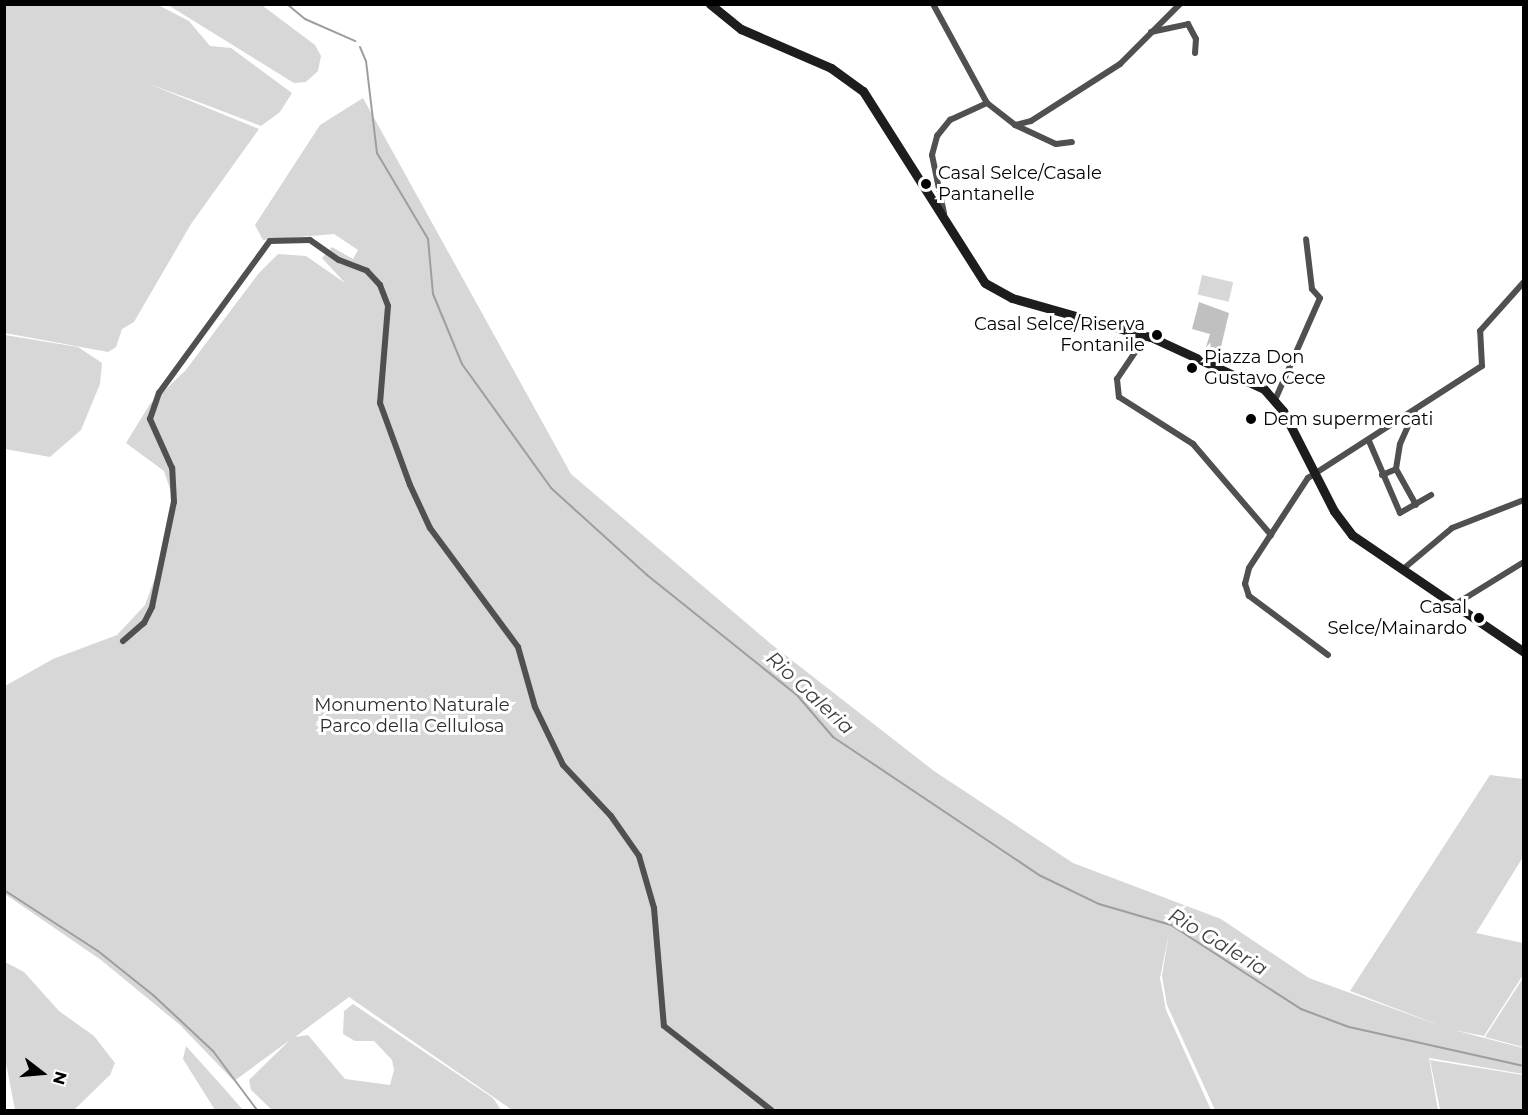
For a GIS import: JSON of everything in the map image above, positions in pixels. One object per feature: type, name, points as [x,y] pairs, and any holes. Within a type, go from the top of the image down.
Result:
[{"type":"main road","points":[[710,4],[741,29],[831,68],[860,88],[884,119],[976,274],[1000,293],[1146,336],[1254,383],[1275,399],[1348,531],[1401,570],[1524,652]]},
{"type":"street","points":[[933,4],[987,103],[1015,125],[1056,144],[1072,142]]},
{"type":"street","points":[[1015,125],[1031,121],[1119,66],[1180,4]]},
{"type":"street","points":[[1148,34],[1188,24],[1196,39],[1195,53]]},
{"type":"street","points":[[947,228],[934,169],[934,143],[954,117],[987,103]]},
{"type":"street","points":[[1275,399],[1320,298],[1312,289],[1306,239]]},
{"type":"street","points":[[123,641],[144,622],[152,607],[174,502],[172,468],[150,419],[159,393],[270,242],[310,240],[339,260],[367,271],[380,285],[388,306],[380,403],[410,485],[430,528],[518,647],[535,706],[563,765],[611,816],[639,856],[654,908],[664,1026],[771,1110]]},
{"type":"street","points":[[1328,655],[1247,592],[1248,571],[1315,473],[1369,441],[1482,366],[1480,331],[1524,282]]},
{"type":"street","points":[[1146,336],[1117,379],[1119,397],[1193,444],[1271,535]]},
{"type":"street","points":[[1415,410],[1400,444],[1396,469],[1416,505]]},
{"type":"street","points":[[1369,441],[1400,513],[1431,495]]},
{"type":"street","points":[[1383,475],[1396,469]]},
{"type":"street","points":[[1401,570],[1452,528],[1524,500]]},
{"type":"street","points":[[1454,605],[1524,562]]},
{"type":"green space","points":[[5,4],[158,5],[189,21],[210,46],[231,48],[292,93],[280,112],[261,126],[149,84],[259,129],[191,224],[134,322],[122,329],[116,347],[108,352],[5,333]]},
{"type":"green space","points":[[168,5],[263,6],[315,45],[321,56],[318,71],[306,82],[294,83]]},
{"type":"green space","name":"Monumento Naturale Parco della Cellulosa","points":[[363,98],[571,474],[771,644],[934,771],[1073,863],[1221,919],[1309,978],[1444,1027],[1350,991],[1490,775],[1523,779],[1523,857],[1476,933],[1523,943],[1523,975],[1484,1036],[1454,1030],[1523,1048],[1523,1074],[1429,1058],[1438,1110],[1215,1110],[1167,1005],[1162,976],[1169,933],[1160,978],[1166,1010],[1211,1110],[512,1110],[349,997],[295,1037],[308,1035],[345,1079],[390,1085],[394,1070],[392,1060],[374,1041],[355,1041],[343,1034],[344,1011],[353,1004],[493,1098],[501,1110],[272,1110],[251,1090],[249,1080],[290,1040],[234,1081],[180,1025],[101,960],[5,894],[5,686],[53,659],[117,635],[145,605],[156,575],[172,495],[164,471],[126,443],[150,404],[185,371],[259,273],[278,254],[306,256],[345,283],[322,258],[332,247],[353,259],[358,250],[334,234],[263,240],[255,225],[320,125]]},
{"type":"green space","points":[[1202,275],[1233,282],[1229,302],[1198,294]]},
{"type":"green space","points":[[5,335],[78,347],[102,363],[100,384],[81,430],[50,457],[5,449]]},
{"type":"green space","points":[[5,962],[24,972],[59,1011],[94,1036],[115,1063],[110,1075],[74,1110],[15,1110],[5,1058]]},
{"type":"green space","points":[[1523,978],[1523,1047],[1485,1037]]},
{"type":"green space","points":[[186,1046],[243,1110],[215,1110],[183,1059]]},
{"type":"green space","points":[[1430,1060],[1523,1075],[1523,1110],[1440,1110]]},
{"type":"building","points":[[1199,302],[1229,313],[1220,351],[1206,347],[1210,334],[1192,329]]},
{"type":"waterway","name":"Rio Galeria","points":[[287,4],[305,19],[355,41]]},
{"type":"waterway","name":"Rio Galeria","points":[[360,47],[366,61],[377,153],[428,239],[433,294],[462,364],[551,488],[647,575],[797,695],[833,737],[1041,876],[1099,904],[1171,925],[1301,1009],[1349,1027],[1524,1066]]},
{"type":"waterway","points":[[4,890],[98,951],[153,995],[213,1051],[257,1110]]},
{"type":"place","name":"Casal Selce/Casale Pantanelle","points":[[926,184]]},
{"type":"place","name":"Casal Selce/Riserva Fontanile","points":[[1157,335]]},
{"type":"place","name":"Piazza Don Gustavo Cece","points":[[1192,368]]},
{"type":"place","name":"Dem supermercati","points":[[1251,419]]},
{"type":"place","name":"Casal Selce/Mainardo","points":[[1479,618]]}]
